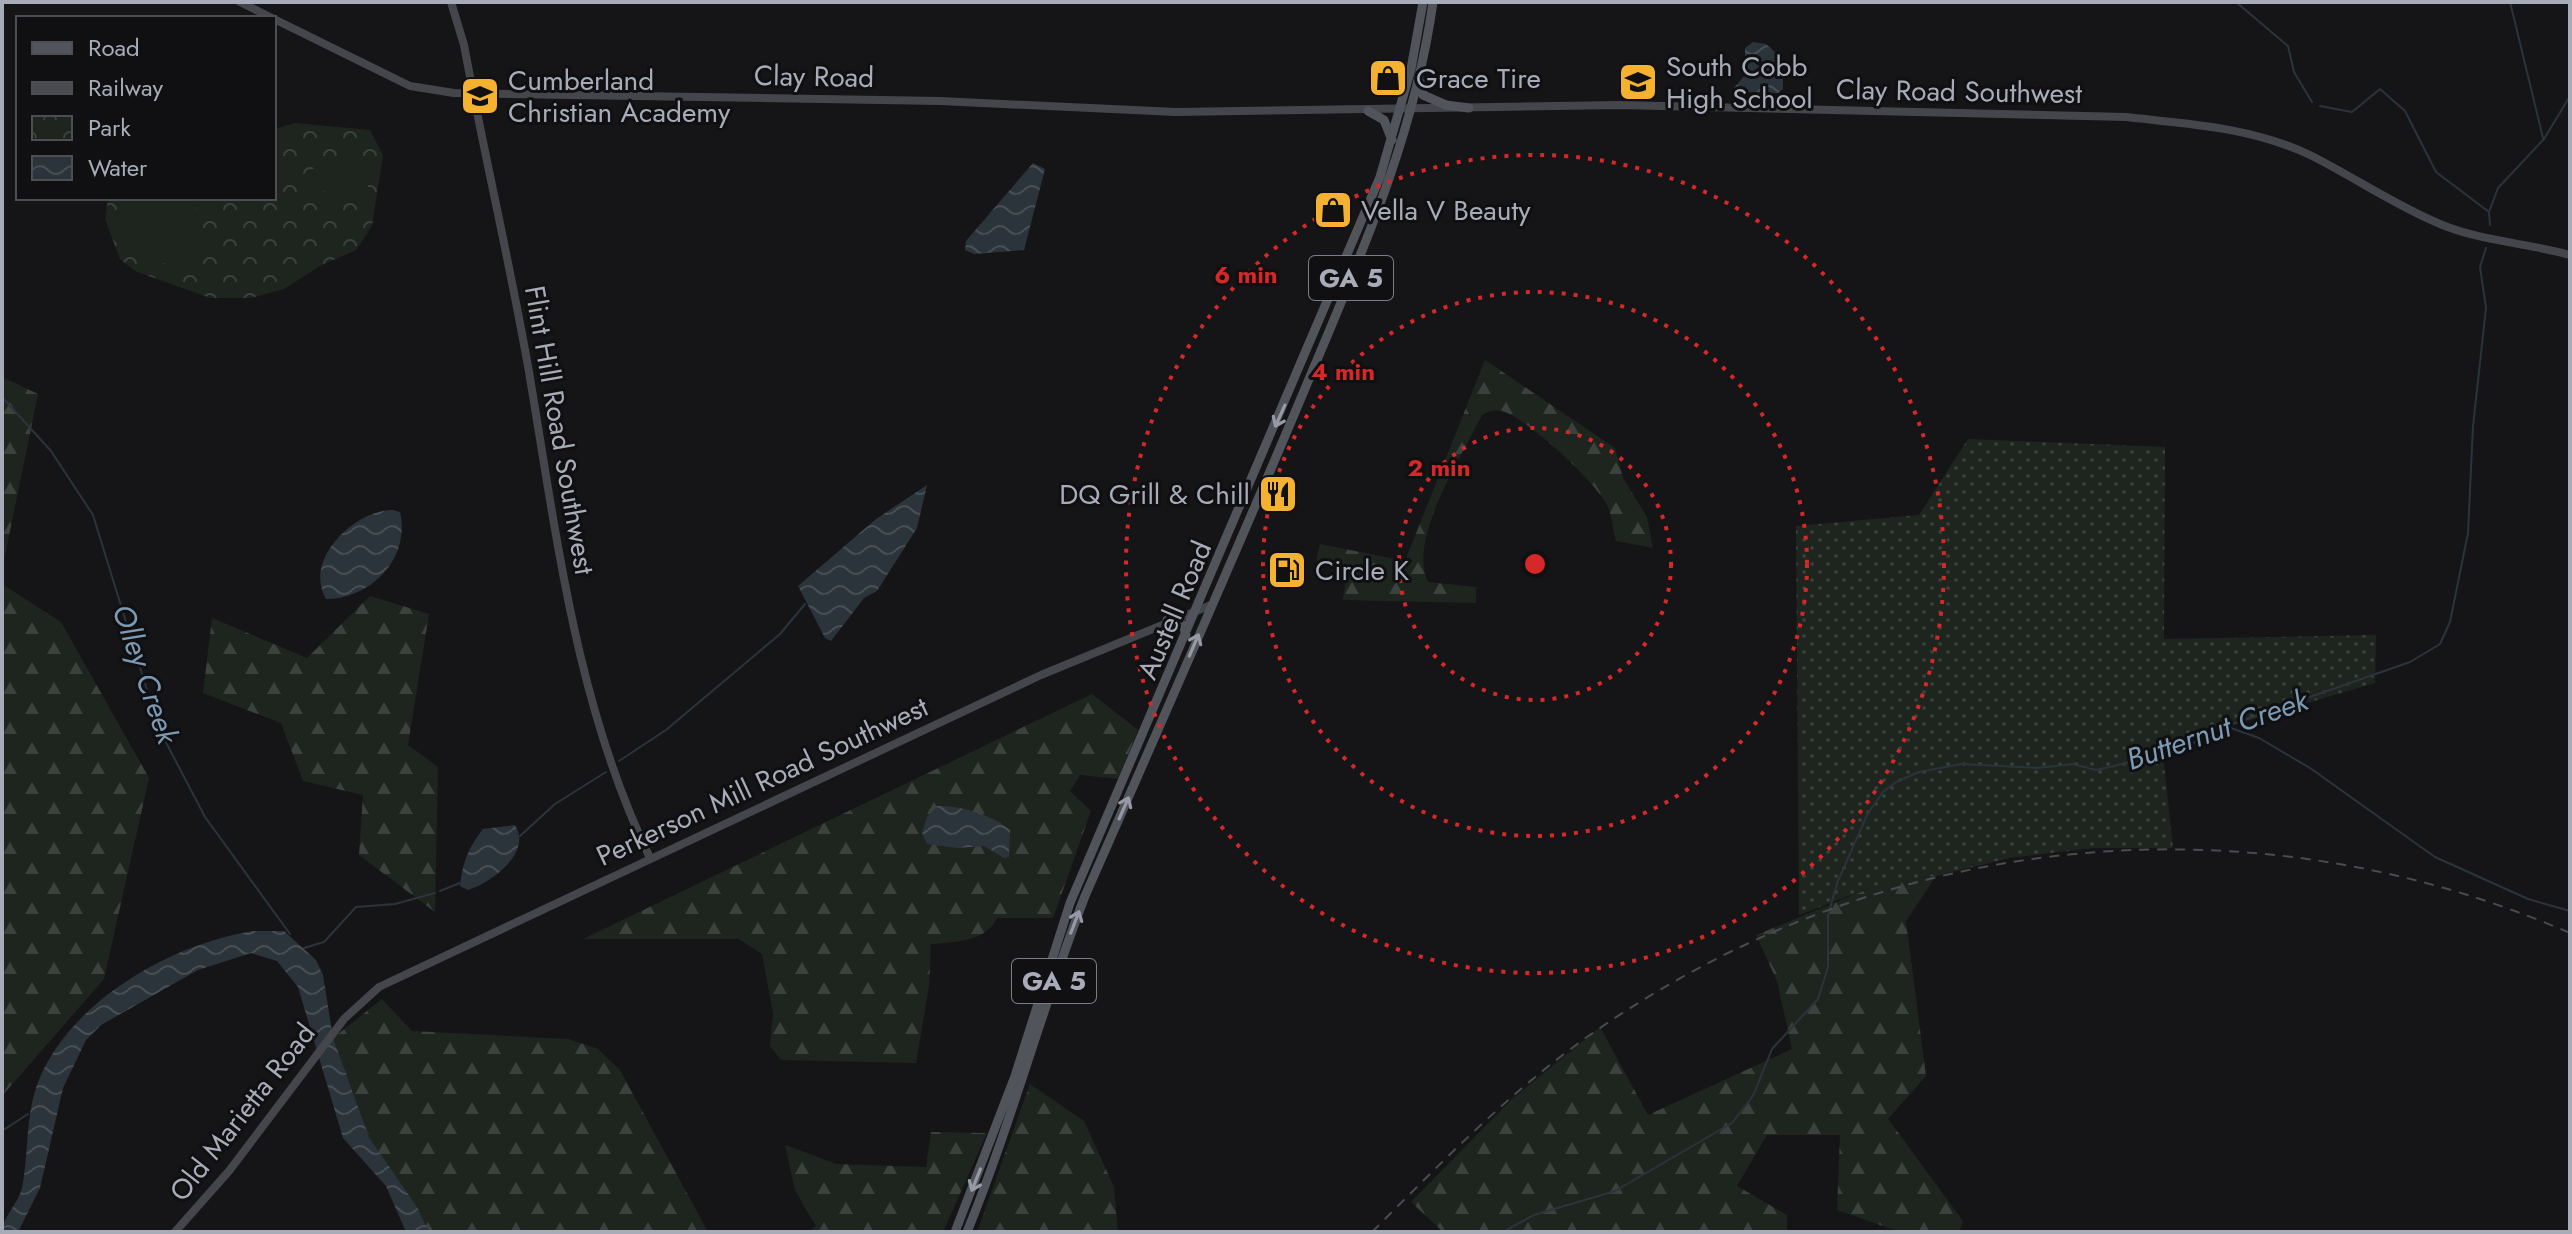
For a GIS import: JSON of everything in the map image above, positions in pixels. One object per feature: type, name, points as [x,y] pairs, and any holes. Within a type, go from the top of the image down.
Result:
[{"type":"main road","name":"Austell Road","points":[[955,1232],[1015,1076],[1061,926],[1368,209],[1400,111],[1423,2]]},
{"type":"main road","name":"Austell Road","points":[[967,1232],[1007,1130],[1077,916],[1373,226],[1412,111],[1433,2]]},
{"type":"main road","points":[[1420,79],[1423,95],[1429,100],[1469,108]]},
{"type":"main road","points":[[1368,111],[1384,120],[1392,140]]},
{"type":"main road","points":[[1167,620],[1180,622],[1186,635]]},
{"type":"street","name":"Clay Road","points":[[240,2],[269,16]]},
{"type":"street","name":"Flint Hill Road Southwest","points":[[451,2],[461,31],[519,319],[578,656],[603,738],[650,858]]},
{"type":"street","name":"Clay Road","points":[[276,19],[410,86],[431,91],[940,101],[1176,112]]},
{"type":"street","name":"Clay Road Southwest","points":[[1176,112],[1708,106],[2126,117],[2205,124],[2255,135],[2310,155],[2370,190],[2441,224],[2570,255]]},
{"type":"street","name":"Perkerson Mill Road Southwest","points":[[344,1019],[379,987],[398,977],[1167,620],[1211,605]]},
{"type":"street","name":"Old Marietta Road","points":[[175,1232],[229,1171],[344,1019]]},
{"type":"green space","points":[[295,123],[370,130],[383,155],[372,226],[356,250],[320,266],[284,289],[251,298],[210,298],[135,271],[120,259],[105,219],[108,200],[276,200],[276,128]]},
{"type":"green space","points":[[348,149],[356,149],[366,158],[369,202],[333,198],[314,179],[311,170]]},
{"type":"green space","points":[[116,200],[195,200],[199,225],[206,233],[194,266],[178,266],[151,258],[130,239],[118,213]]},
{"type":"green space","points":[[1485,360],[1615,448],[1623,478],[1647,517],[1653,548],[1616,541],[1607,505],[1590,482],[1530,427],[1505,412],[1493,411],[1482,415],[1440,498],[1425,544],[1423,564],[1428,582],[1476,587],[1476,603],[1343,600],[1347,572],[1316,561],[1320,544],[1405,561]]},
{"type":"green space","points":[[2,377],[38,394],[2,570]]},
{"type":"green space","points":[[1968,439],[2165,447],[2164,639],[2376,635],[2375,683],[2162,746],[2173,848],[2093,848],[2010,858],[1936,876],[1880,884],[1799,915],[1796,526],[1919,515]]},
{"type":"green space","points":[[2,584],[61,622],[149,778],[104,979],[2,1096]]},
{"type":"green space","points":[[370,596],[429,614],[408,745],[438,767],[435,912],[359,855],[363,795],[303,781],[281,723],[203,693],[212,618],[307,658]]},
{"type":"green space","points":[[1092,694],[1138,730],[1118,779],[1080,775],[1070,791],[1091,811],[1053,918],[997,918],[978,936],[931,944],[929,986],[916,1063],[781,1060],[770,1046],[773,1013],[762,954],[739,939],[583,939]]},
{"type":"green space","points":[[1936,876],[1906,921],[1926,1076],[1888,1119],[1963,1221],[1959,1232],[1900,1232],[1837,1210],[1840,1135],[1767,1135],[1737,1186],[1787,1215],[1787,1232],[1443,1232],[1411,1202],[1511,1100],[1600,1027],[1648,1115],[1792,1049],[1777,981],[1756,935],[1880,884]]},
{"type":"green space","points":[[382,999],[412,1031],[568,1039],[598,1049],[620,1070],[708,1232],[429,1232],[417,1207],[369,1137],[333,1038]]},
{"type":"green space","points":[[1030,1084],[1084,1121],[1114,1187],[1118,1232],[977,1232]]},
{"type":"green space","points":[[931,1132],[987,1133],[943,1232],[808,1232],[816,1226],[795,1190],[785,1145],[837,1164],[926,1167]]},
{"type":"water","points":[[1753,42],[1766,44],[1783,59],[1783,89],[1778,93],[1735,92],[1734,88],[1745,75],[1745,48]]},
{"type":"water","points":[[1033,163],[1045,169],[1024,250],[974,254],[965,250],[966,241]]},
{"type":"water","points":[[927,485],[917,528],[877,591],[864,598],[831,641],[825,638],[798,586],[876,519]]},
{"type":"water","points":[[393,510],[400,512],[402,529],[393,560],[384,573],[358,592],[326,599],[321,584],[321,568],[327,553],[349,528],[363,518]]},
{"type":"water","points":[[937,806],[975,812],[1003,825],[1010,830],[1009,857],[1004,858],[984,846],[958,848],[927,844],[922,833],[927,817]]},
{"type":"water","points":[[515,825],[519,836],[518,846],[506,865],[477,886],[468,890],[460,886],[467,856],[483,829]]},
{"type":"water","points":[[253,931],[284,931],[316,960],[323,975],[333,1038],[369,1137],[417,1207],[429,1232],[406,1232],[386,1186],[343,1138],[298,987],[277,961],[251,953],[198,970],[101,1025],[86,1040],[63,1088],[40,1188],[18,1232],[2,1232],[22,1188],[37,1085],[51,1055],[72,1028],[125,982],[156,964],[188,949]]},
{"type":"waterway","points":[[2236,2],[2288,46],[2294,72],[2312,102]]},
{"type":"waterway","name":"Butternut Creek","points":[[2510,2],[2543,138]]},
{"type":"waterway","points":[[2320,106],[2352,112],[2380,89],[2405,111],[2436,172],[2489,212]]},
{"type":"waterway","name":"Butternut Creek","points":[[2490,225],[2489,212],[2498,188],[2544,139],[2570,96]]},
{"type":"waterway","name":"Butternut Creek","points":[[1503,1232],[1534,1215],[1615,1191],[1732,1123],[1753,1096],[1772,1049],[1818,999],[1828,967],[1828,916],[1837,883],[1868,813],[1883,792],[1896,782],[1919,772],[1961,764],[2037,768],[2073,764],[2096,770],[2114,766],[2187,746],[2227,726],[2410,662],[2440,644],[2450,622],[2468,533],[2473,426],[2486,308],[2480,267],[2486,248]]},
{"type":"waterway","name":"Olley Creek","points":[[2,397],[51,451],[93,515],[159,729],[205,817],[290,934]]},
{"type":"waterway","points":[[619,761],[666,730],[780,634],[805,604]]},
{"type":"waterway","points":[[2228,727],[2259,738],[2310,768],[2435,857],[2528,899],[2570,911]]},
{"type":"waterway","points":[[520,836],[555,804],[606,772]]},
{"type":"waterway","points":[[440,891],[460,883]]},
{"type":"waterway","points":[[304,948],[324,942],[356,907],[395,904],[435,893]]},
{"type":"waterway","points":[[2,1131],[28,1114]]},
{"type":"railway","points":[[1372,1232],[1510,1099],[1600,1028],[1711,961],[1828,910],[1949,874],[2073,854],[2198,850],[2323,861],[2448,889],[2570,933]]},
{"type":"place","name":"Grace Tire","points":[[1388,78]]},
{"type":"place","name":"South Cobb High School","points":[[1638,82]]},
{"type":"place","name":"Cumberland Christian Academy","points":[[480,96]]},
{"type":"place","name":"Vella V Beauty","points":[[1333,210]]},
{"type":"place","name":"DQ Grill & Chill","points":[[1278,494]]},
{"type":"place","name":"Circle K","points":[[1287,570]]}]
